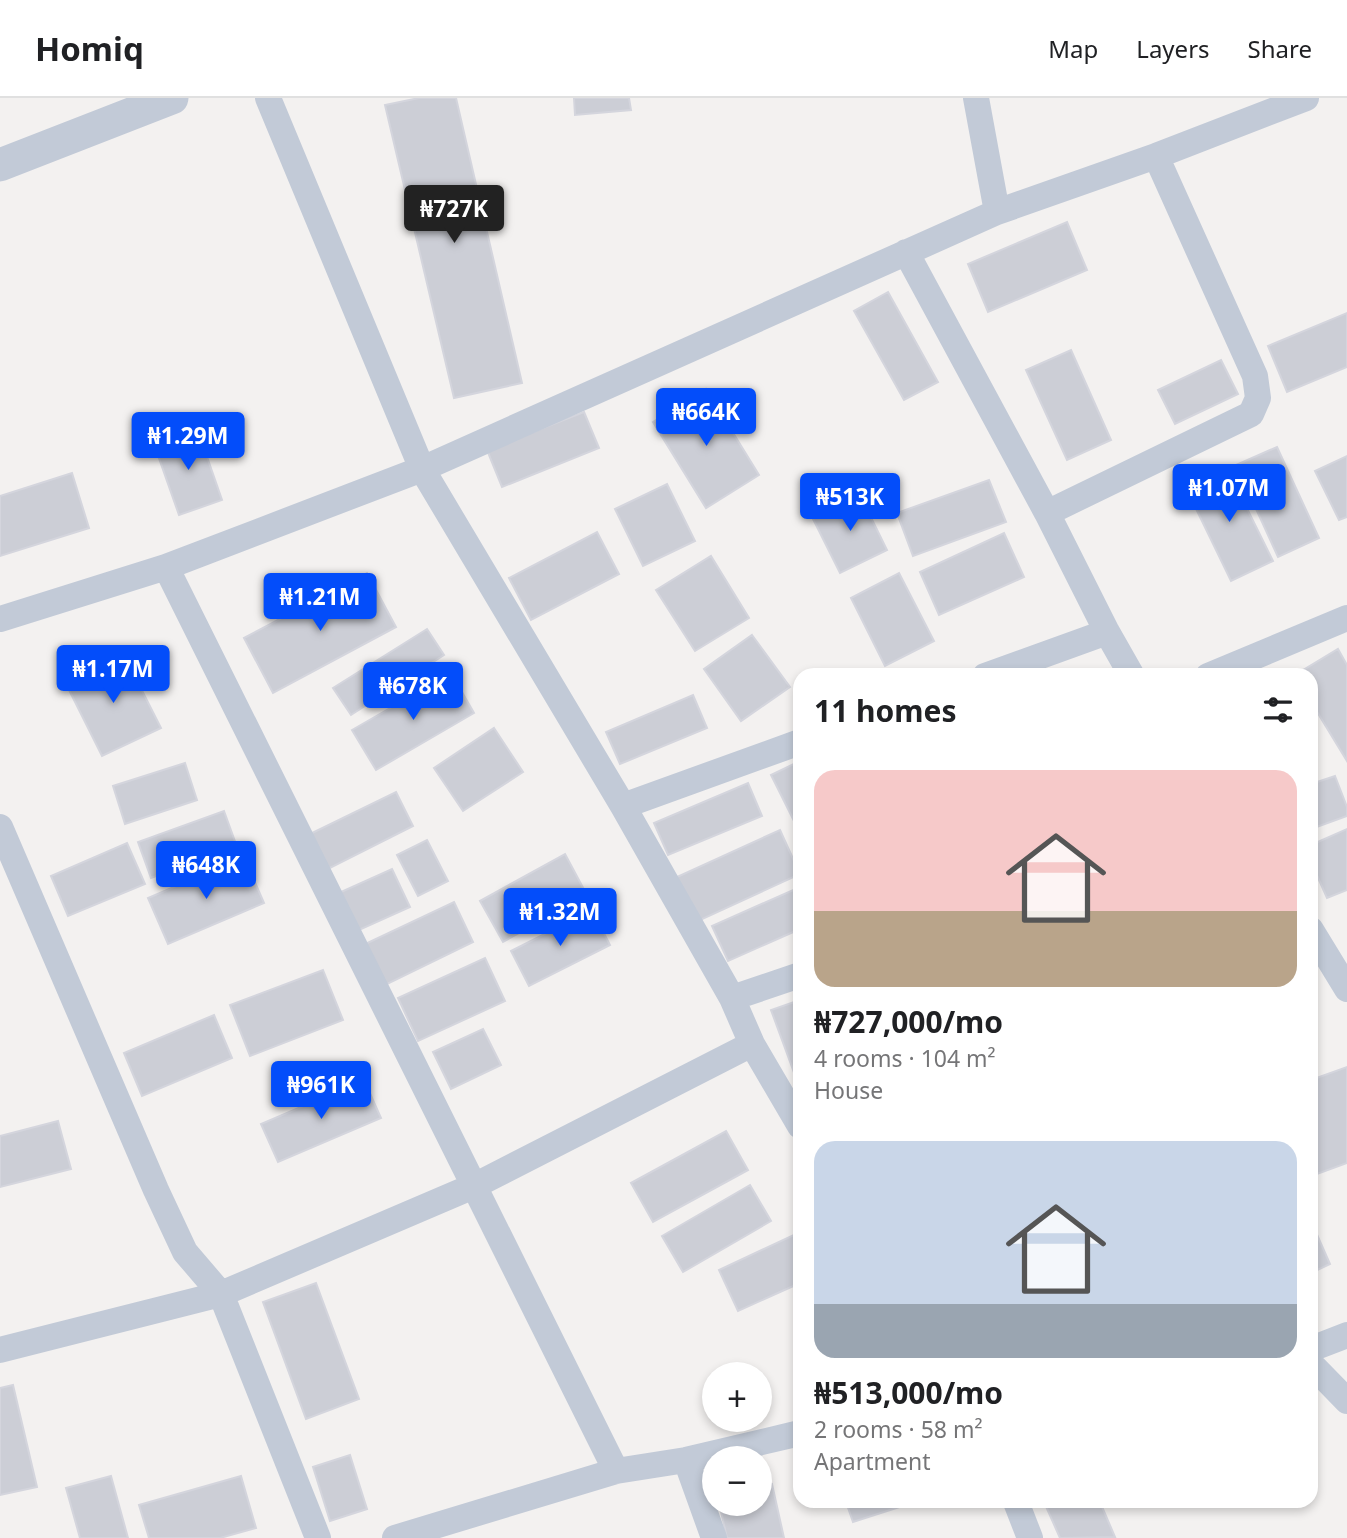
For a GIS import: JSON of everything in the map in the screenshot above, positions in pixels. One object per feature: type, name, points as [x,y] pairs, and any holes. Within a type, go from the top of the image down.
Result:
[{"type":"street","points":[[268,98],[422,469],[624,806],[732,998],[752,1044],[793,1114]]},
{"type":"street","points":[[976,98],[997,212]]},
{"type":"street","points":[[0,619],[166,567],[422,469],[997,212],[1156,156],[1306,98]]},
{"type":"street","points":[[0,165],[165,99]]},
{"type":"street","points":[[1047,513],[1251,414],[1258,398],[1255,376],[1156,156]]},
{"type":"street","points":[[906,252],[1127,668]]},
{"type":"street","points":[[166,567],[476,1185],[616,1471]]},
{"type":"street","points":[[1227,668],[1347,618]]},
{"type":"street","points":[[1007,668],[1107,632]]},
{"type":"street","points":[[624,806],[793,745]]},
{"type":"street","points":[[0,827],[179,1240],[185,1252],[221,1294],[318,1538]]},
{"type":"street","points":[[1318,941],[1347,989]]},
{"type":"street","points":[[732,998],[793,977]]},
{"type":"street","points":[[0,1350],[221,1294],[476,1185],[752,1044]]},
{"type":"street","points":[[1318,1346],[1347,1335]]},
{"type":"street","points":[[1318,1371],[1347,1401]]},
{"type":"street","points":[[395,1538],[616,1471],[686,1460],[793,1435]]},
{"type":"street","points":[[686,1460],[714,1538]]},
{"type":"street","points":[[1018,1508],[1030,1538]]},
{"type":"building","points":[[419,98],[456,98],[522,383],[454,398],[385,105]]},
{"type":"building","points":[[574,98],[629,98],[631,110],[575,115]]},
{"type":"building","points":[[1067,222],[1087,270],[988,312],[968,264]]},
{"type":"building","points":[[888,292],[938,382],[904,400],[854,311]]},
{"type":"building","points":[[1347,313],[1347,367],[1287,392],[1268,346]]},
{"type":"building","points":[[1071,350],[1111,440],[1067,460],[1026,370]]},
{"type":"building","points":[[1221,360],[1238,394],[1175,424],[1158,390]]},
{"type":"building","points":[[706,389],[759,475],[706,508],[653,422]]},
{"type":"building","points":[[584,412],[599,448],[502,487],[487,450]]},
{"type":"building","points":[[197,428],[222,500],[179,515],[154,444]]},
{"type":"building","points":[[1277,447],[1319,538],[1278,557],[1236,465]]},
{"type":"building","points":[[1347,456],[1347,517],[1339,520],[1315,471]]},
{"type":"building","points":[[1226,466],[1273,561],[1231,581],[1185,486]]},
{"type":"building","points":[[72,473],[89,528],[0,556],[0,496]]},
{"type":"building","points":[[989,480],[1006,522],[913,556],[897,513]]},
{"type":"building","points":[[667,484],[695,541],[643,566],[615,509]]},
{"type":"building","points":[[859,493],[887,550],[840,573],[812,517]]},
{"type":"building","points":[[597,532],[619,574],[531,620],[509,578]]},
{"type":"building","points":[[1004,533],[1024,577],[939,615],[920,572]]},
{"type":"building","points":[[711,556],[749,618],[695,651],[656,590]]},
{"type":"building","points":[[367,573],[396,627],[273,693],[244,638]]},
{"type":"building","points":[[899,573],[934,641],[885,666],[851,598]]},
{"type":"building","points":[[427,629],[444,655],[351,715],[333,688]]},
{"type":"building","points":[[752,635],[790,687],[741,721],[704,669]]},
{"type":"building","points":[[1338,649],[1347,665],[1347,761],[1318,713],[1318,668],[1307,668]]},
{"type":"building","points":[[123,653],[161,728],[102,756],[65,682]]},
{"type":"building","points":[[451,673],[474,713],[376,770],[352,730]]},
{"type":"building","points":[[693,695],[707,728],[620,764],[606,732]]},
{"type":"building","points":[[494,728],[523,772],[463,811],[434,768]]},
{"type":"building","points":[[185,763],[197,800],[125,824],[113,786]]},
{"type":"building","points":[[793,764],[793,819],[771,775]]},
{"type":"building","points":[[1335,776],[1347,807],[1347,816],[1318,826],[1318,782]]},
{"type":"building","points":[[748,783],[762,816],[668,855],[654,823]]},
{"type":"building","points":[[396,792],[413,826],[326,870],[308,835]]},
{"type":"building","points":[[224,811],[237,847],[151,878],[138,842]]},
{"type":"building","points":[[1347,829],[1347,890],[1327,898],[1318,878],[1318,842]]},
{"type":"building","points":[[780,830],[793,859],[793,877],[698,921],[677,877]]},
{"type":"building","points":[[427,840],[448,881],[418,896],[397,855]]},
{"type":"building","points":[[127,843],[145,884],[68,916],[51,876]]},
{"type":"building","points":[[565,854],[587,895],[503,942],[480,901]]},
{"type":"building","points":[[244,857],[264,903],[168,944],[148,898]]},
{"type":"building","points":[[392,869],[410,907],[359,930],[341,892]]},
{"type":"building","points":[[793,890],[793,932],[728,961],[712,926]]},
{"type":"building","points":[[454,902],[473,942],[381,987],[361,946]]},
{"type":"building","points":[[592,910],[610,945],[529,986],[511,951]]},
{"type":"building","points":[[485,958],[505,1001],[418,1041],[398,998]]},
{"type":"building","points":[[323,970],[343,1020],[250,1056],[230,1005]]},
{"type":"building","points":[[793,1002],[793,1070],[771,1010]]},
{"type":"building","points":[[214,1015],[232,1058],[142,1096],[124,1053]]},
{"type":"building","points":[[483,1029],[501,1065],[451,1089],[433,1052]]},
{"type":"building","points":[[1347,1067],[1347,1163],[1318,1174],[1318,1077]]},
{"type":"building","points":[[364,1080],[381,1118],[278,1162],[261,1124]]},
{"type":"building","points":[[58,1121],[71,1169],[0,1187],[0,1136]]},
{"type":"building","points":[[726,1131],[748,1170],[653,1222],[631,1183]]},
{"type":"building","points":[[750,1185],[771,1221],[683,1272],[662,1236]]},
{"type":"building","points":[[793,1235],[793,1286],[738,1311],[719,1270]]},
{"type":"building","points":[[1318,1237],[1330,1264],[1318,1270]]},
{"type":"building","points":[[316,1283],[359,1399],[306,1419],[263,1302]]},
{"type":"building","points":[[13,1385],[37,1487],[0,1495],[0,1388]]},
{"type":"building","points":[[350,1455],[367,1509],[330,1521],[313,1467]]},
{"type":"building","points":[[111,1476],[128,1538],[80,1538],[66,1488]]},
{"type":"building","points":[[241,1476],[256,1528],[220,1538],[149,1538],[139,1505]]},
{"type":"building","points":[[772,1484],[784,1538],[727,1538],[722,1516],[772,1516]]},
{"type":"building","points":[[848,1508],[896,1508],[853,1522]]},
{"type":"building","points":[[1047,1508],[1103,1508],[1115,1537],[1060,1538]]}]
